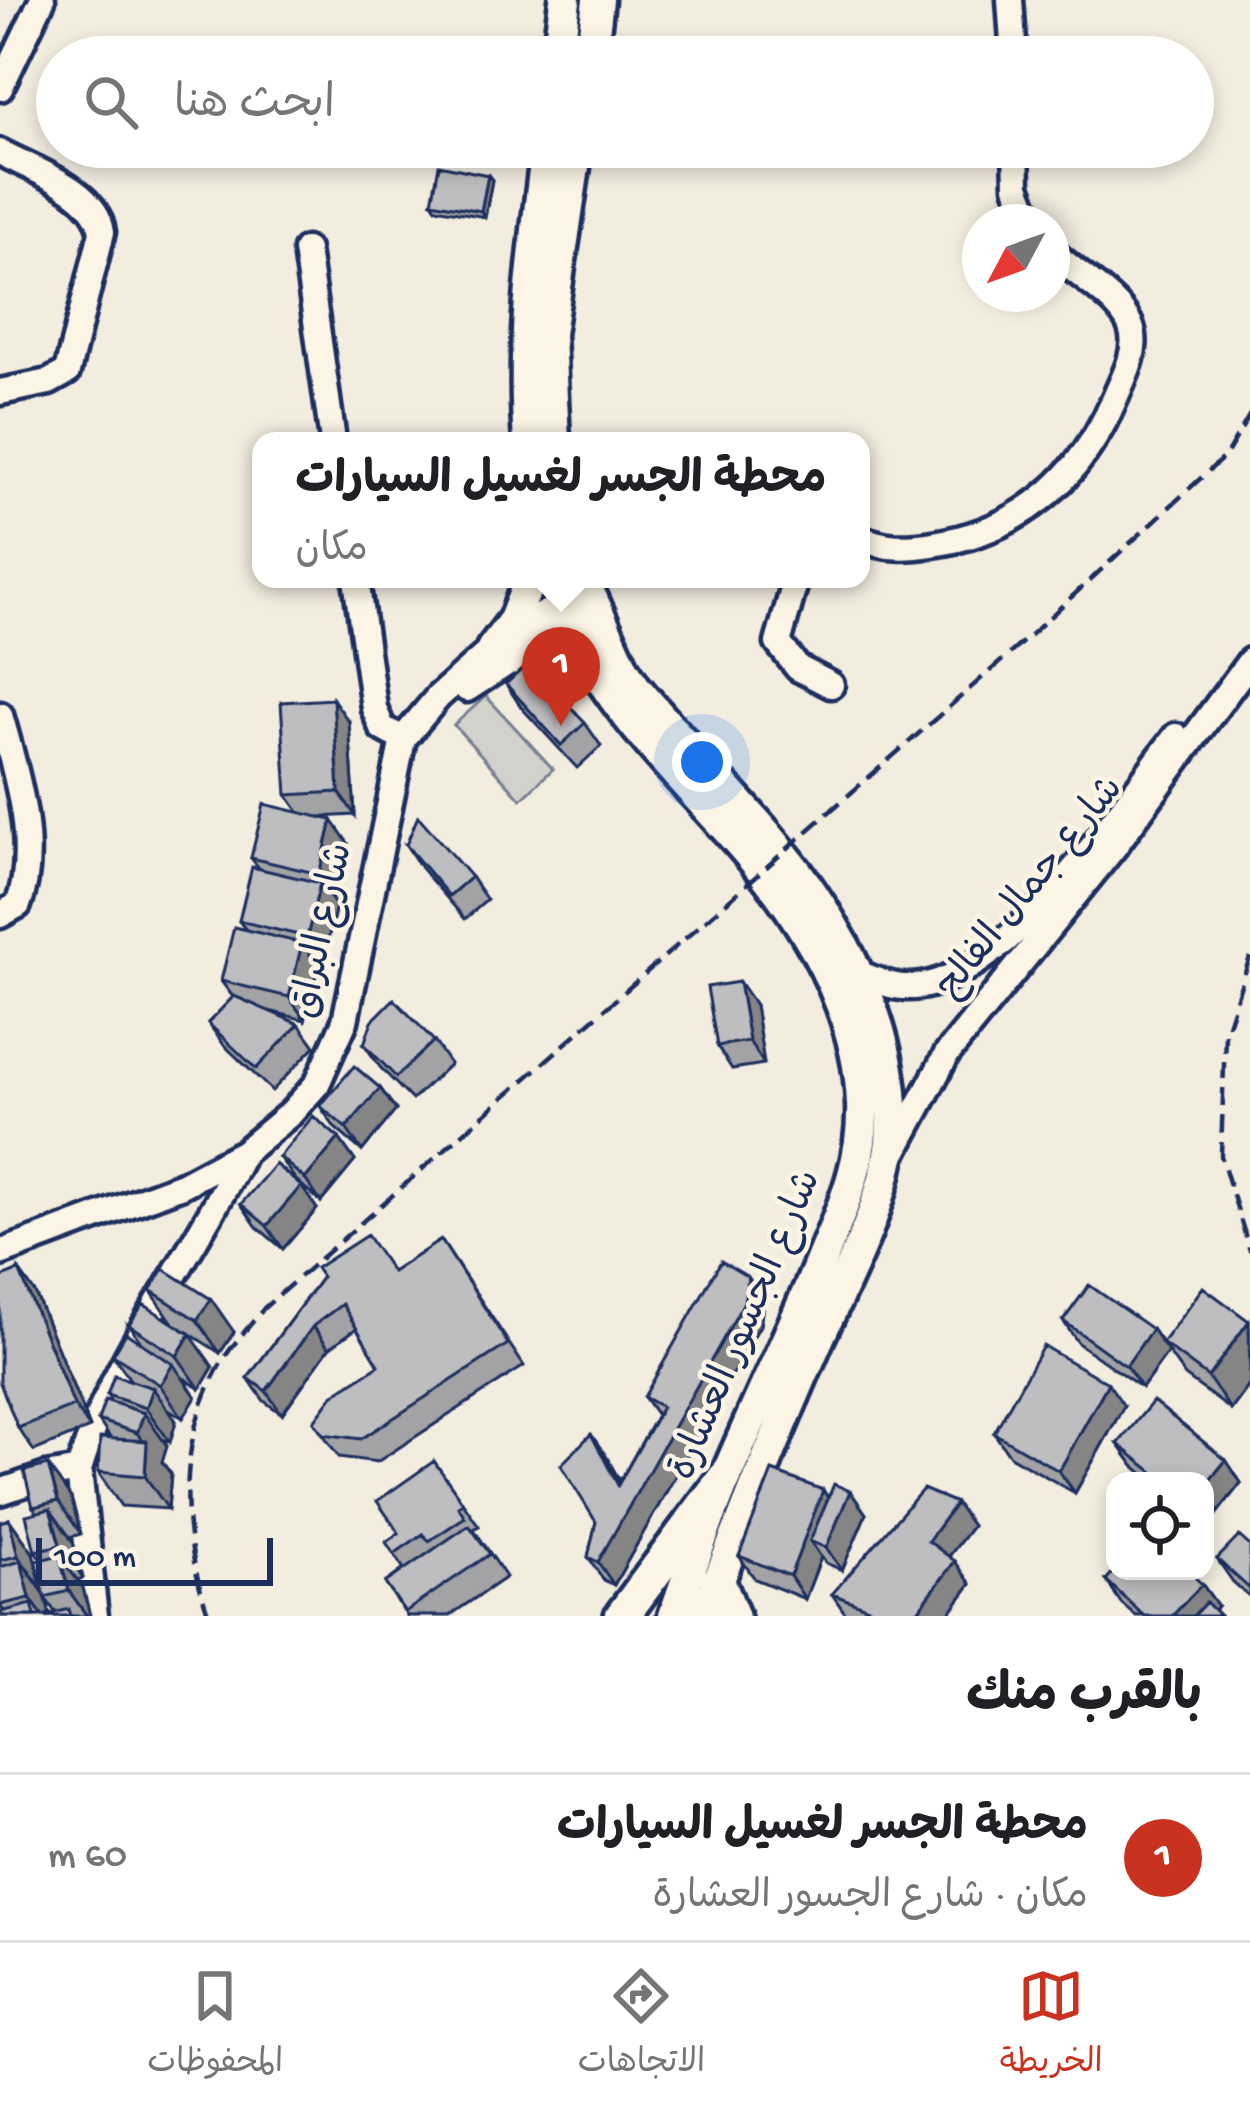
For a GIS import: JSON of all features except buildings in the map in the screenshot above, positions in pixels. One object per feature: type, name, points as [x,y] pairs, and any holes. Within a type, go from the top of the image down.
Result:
[{"type":"highway","points":[[622,1616],[724,1479]]},
{"type":"highway","points":[[718,1582],[732,1616]]},
{"type":"main road","points":[[561,36],[565,0]]},
{"type":"main road","points":[[594,36],[598,0]]},
{"type":"main road","points":[[530,432],[526,340],[546,168]]},
{"type":"main road","points":[[554,432],[549,334],[574,168]]},
{"type":"main road","points":[[526,588],[501,653],[566,663],[599,678]]},
{"type":"main road","name":"شارع الجسور العشارة","points":[[574,596],[599,678],[650,746],[752,857],[812,939],[836,990],[859,1073],[862,1135],[850,1192],[802,1312],[724,1479],[674,1616]]},
{"type":"main road","name":"شارع الجسور العشارة","points":[[574,596],[635,687],[801,878],[860,974],[889,1074],[891,1129],[878,1197],[705,1616]]},
{"type":"street","points":[[0,88],[42,0]]},
{"type":"street","points":[[1010,0],[1013,36]]},
{"type":"street","points":[[0,152],[90,203],[101,220],[102,232],[72,364],[57,380],[0,392]]},
{"type":"street","points":[[1017,168],[1024,204]]},
{"type":"street","points":[[306,250],[332,432]]},
{"type":"street","points":[[870,542],[912,547],[970,538],[1003,525],[1047,492],[1095,436],[1130,364],[1134,338],[1117,304],[1070,270]]},
{"type":"street","points":[[357,588],[374,708],[382,728],[404,740]]},
{"type":"street","points":[[793,588],[778,643],[798,668],[831,685]]},
{"type":"street","name":"شارع البراق","points":[[0,1253],[182,1185],[244,1152],[291,1113],[316,1084],[345,1021],[404,740],[438,697],[574,596]]},
{"type":"street","name":"شارع جمال الفالح","points":[[860,974],[901,988],[928,985],[958,976],[985,959],[1079,864],[1250,639]]},
{"type":"street","name":"شارع البراق","points":[[393,785],[431,725],[501,653]]},
{"type":"street","name":"شارع جمال الفالح","points":[[885,1170],[932,1076],[955,1042],[1114,847],[1250,661]]},
{"type":"street","points":[[0,715],[20,788],[28,882],[18,905],[0,915]]},
{"type":"street","points":[[95,1616],[80,1470],[104,1402],[244,1152]]},
{"type":"street","points":[[0,1492],[80,1470]]},
{"type":"shaded area","points":[[486,696],[553,769],[521,799],[454,725]]},
{"type":"railway","points":[[209,1616],[188,1519],[190,1453],[208,1390],[227,1353],[264,1308],[1015,649],[1226,455],[1250,414]]},
{"type":"railway","points":[[1250,957],[1225,1034],[1221,1156],[1250,1251]]},
{"type":"place","name":"محطة الجسر لغسيل السيارات","points":[[561,726]]}]
